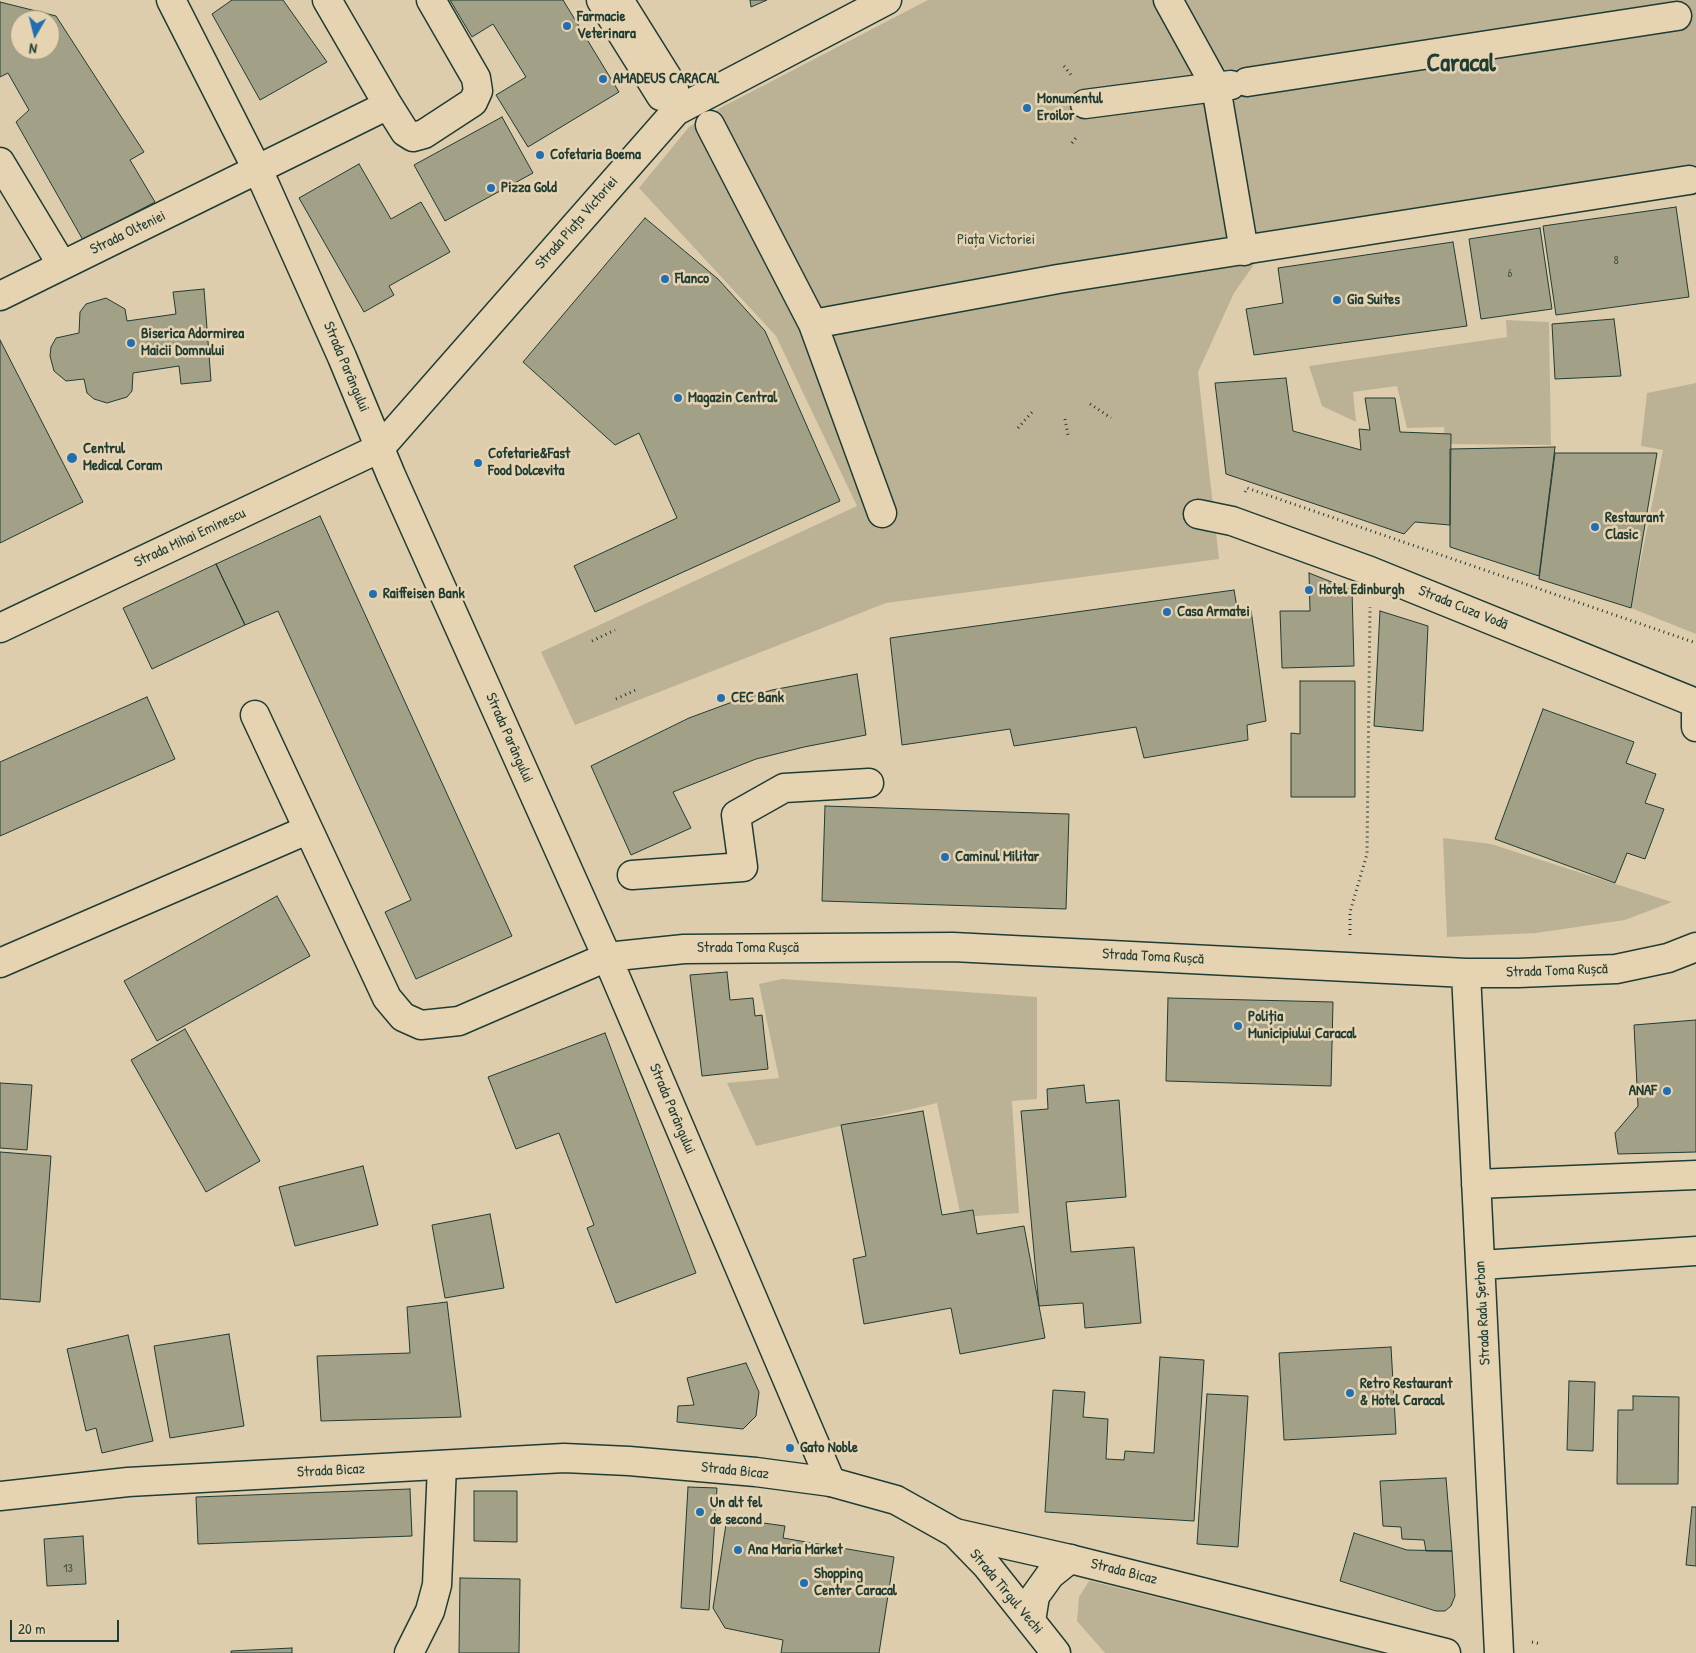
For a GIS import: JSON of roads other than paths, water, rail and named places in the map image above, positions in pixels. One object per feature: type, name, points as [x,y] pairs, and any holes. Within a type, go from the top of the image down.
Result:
[{"type":"street","name":"Strada Parângului","points":[[171,0],[257,170],[342,357],[380,448],[607,957],[831,1482]]},
{"type":"street","points":[[327,0],[388,105],[405,132],[413,137],[424,134],[472,102],[478,91],[476,78],[431,0]]},
{"type":"street","points":[[601,0],[661,96],[674,88],[619,0]]},
{"type":"street","name":"Strada Piața Victoriei","points":[[380,448],[676,111],[888,0]]},
{"type":"street","points":[[1168,0],[1231,84],[1244,251]]},
{"type":"street","points":[[1085,104],[1231,84],[1676,16]]},
{"type":"street","name":"Strada Olteniei","points":[[0,296],[388,105]]},
{"type":"street","points":[[710,125],[813,324],[882,513]]},
{"type":"street","points":[[0,162],[62,265]]},
{"type":"street","points":[[813,324],[1058,279],[1244,251],[1391,225],[1689,180]]},
{"type":"street","name":"Strada Mihai Eminescu","points":[[0,628],[380,448]]},
{"type":"street","name":"Strada Cuza Vodă","points":[[1198,514],[1232,521],[1370,571],[1696,703]]},
{"type":"street","name":"Strada Toma Rușcă","points":[[255,715],[387,998],[403,1017],[421,1025],[459,1020],[607,957],[684,948],[953,948],[1466,973],[1616,969],[1668,958],[1696,947]]},
{"type":"street","points":[[1696,715],[1696,727]]},
{"type":"street","points":[[632,876],[743,867],[736,814],[784,788],[869,783]]},
{"type":"street","points":[[0,963],[307,830]]},
{"type":"street","name":"Strada Radu Șerban","points":[[1466,973],[1499,1653]]},
{"type":"street","points":[[1476,1184],[1696,1174]]},
{"type":"street","points":[[1481,1265],[1696,1251]]},
{"type":"street","name":"Strada Bicaz","points":[[0,1496],[128,1482],[564,1458],[629,1461],[756,1472],[831,1482],[896,1500],[955,1533],[1070,1559],[1446,1653]]},
{"type":"street","points":[[409,1653],[430,1611],[437,1585],[442,1465]]},
{"type":"street","name":"Strada Tîrgul Vechi","points":[[955,1533],[987,1566],[1056,1653]]},
{"type":"street","points":[[1031,1621],[1035,1596],[1050,1575],[1070,1559]]},
{"type":"place","name":"Farmacie Veterinara","points":[[567,26]]},
{"type":"place","name":"AMADEUS CARACAL","points":[[603,79]]},
{"type":"place","name":"Monumentul Eroilor","points":[[1027,108]]},
{"type":"place","name":"Cofetaria Boema","points":[[540,155]]},
{"type":"place","name":"Pizza Gold","points":[[491,188]]},
{"type":"place","name":"Flanco","points":[[665,279]]},
{"type":"place","name":"Gia Suites","points":[[1337,300]]},
{"type":"place","name":"Biserica Adormirea Maicii Domnului","points":[[131,343]]},
{"type":"place","name":"Magazin Central","points":[[678,398]]},
{"type":"place","name":"Centrul Medical Coram","points":[[72,458]]},
{"type":"place","name":"Cofetarie&Fast Food Dolcevita","points":[[478,463]]},
{"type":"place","name":"Restaurant Clasic","points":[[1595,527]]},
{"type":"place","name":"Hotel Edinburgh","points":[[1309,590]]},
{"type":"place","name":"Raiffeisen Bank","points":[[373,594]]},
{"type":"place","name":"Casa Armatei","points":[[1167,612]]},
{"type":"place","name":"CEC Bank","points":[[721,698]]},
{"type":"place","name":"Caminul Militar","points":[[945,857]]},
{"type":"place","name":"Poliția Municipiului Caracal","points":[[1238,1026]]},
{"type":"place","name":"ANAF","points":[[1667,1091]]},
{"type":"place","name":"Retro Restaurant & Hotel Caracal","points":[[1350,1393]]},
{"type":"place","name":"Gato Noble","points":[[790,1448]]},
{"type":"place","name":"Un alt fel de second","points":[[700,1512]]},
{"type":"place","name":"Ana Maria Market","points":[[738,1550]]},
{"type":"place","name":"Shopping Center Caracal","points":[[804,1583]]},
{"type":"district","name":"Caracal","points":[[1461,64]]},
{"type":"park label","name":"Piața Victoriei","points":[[996,240]]}]
